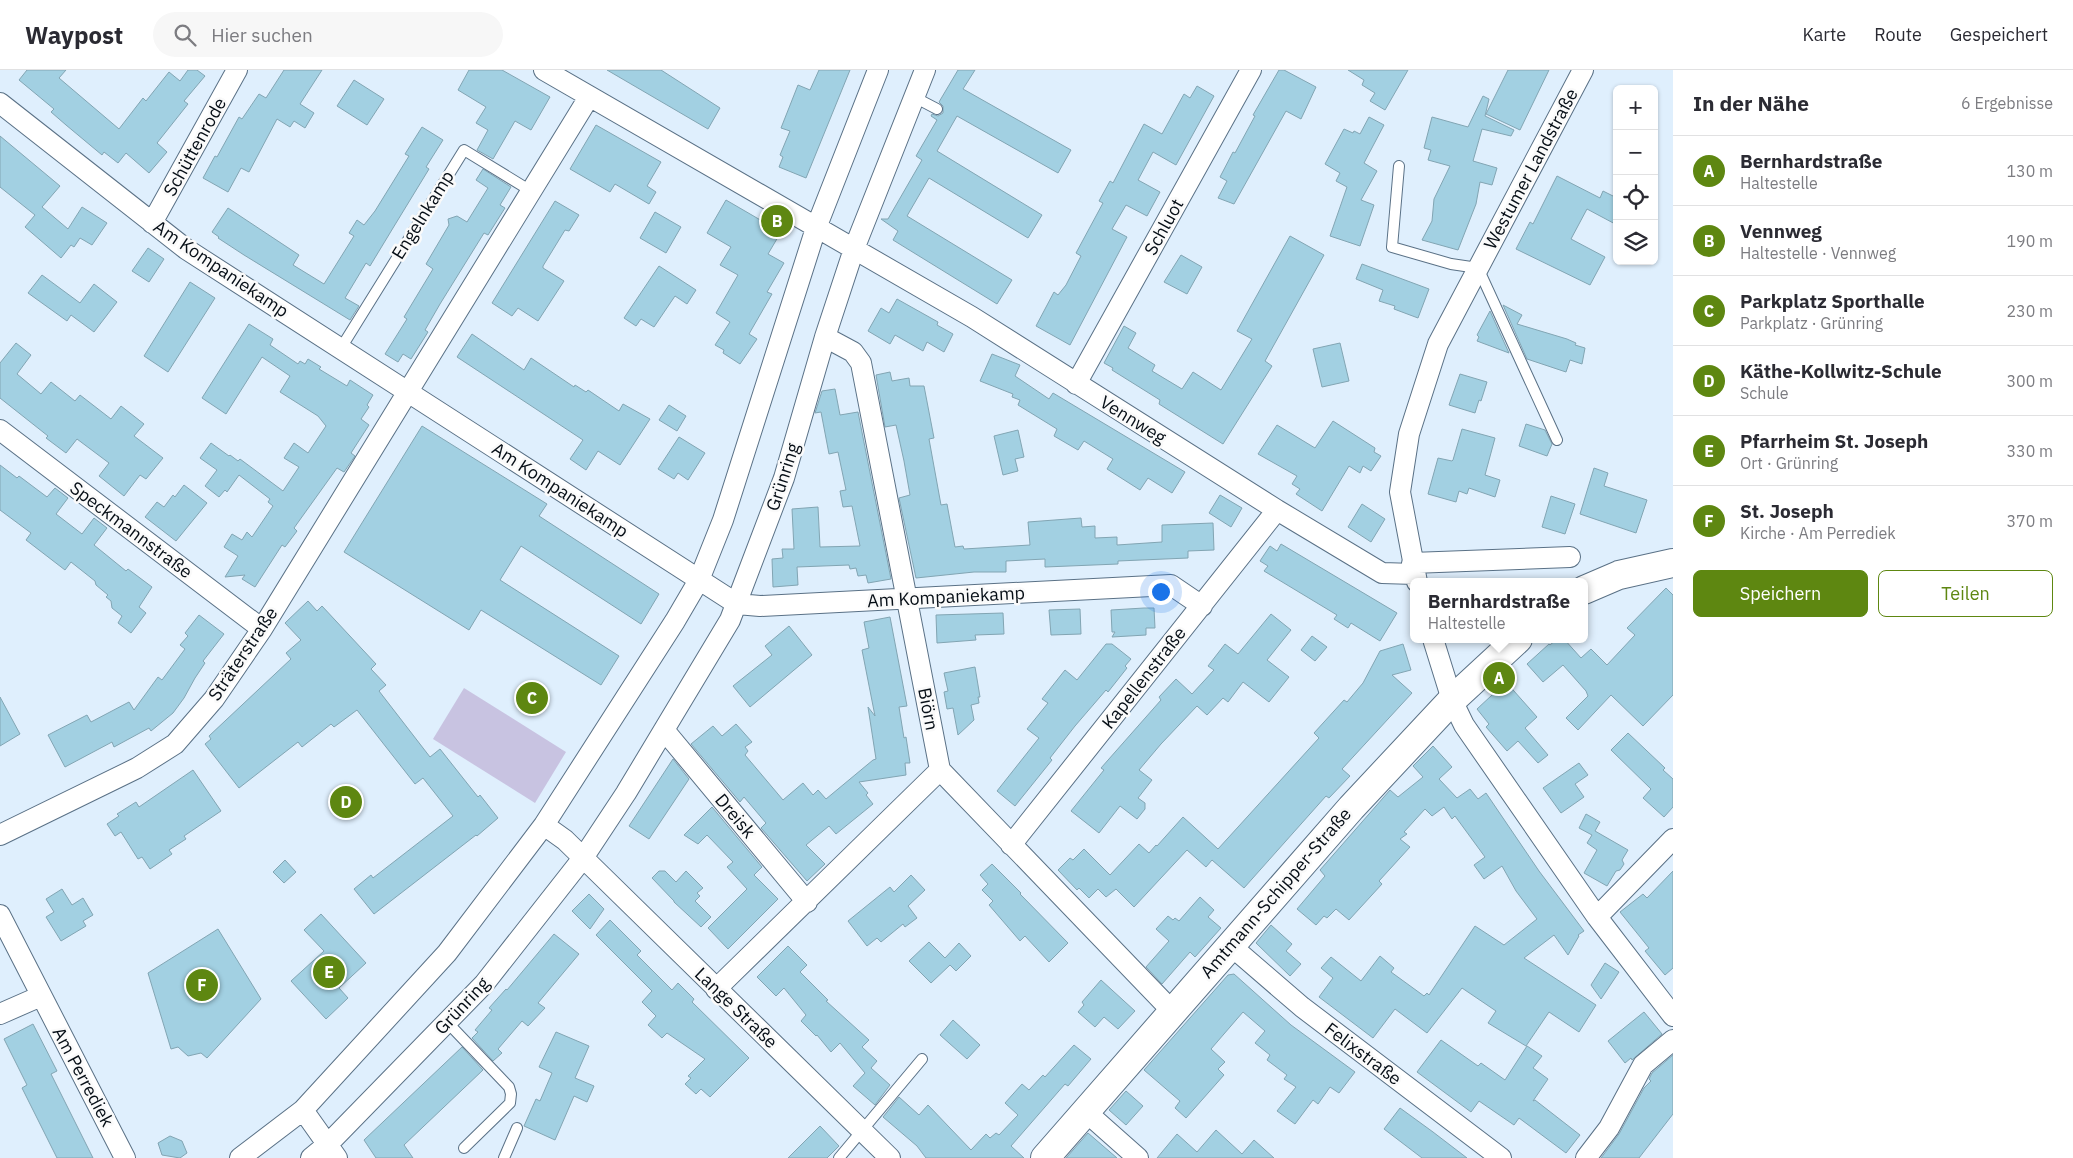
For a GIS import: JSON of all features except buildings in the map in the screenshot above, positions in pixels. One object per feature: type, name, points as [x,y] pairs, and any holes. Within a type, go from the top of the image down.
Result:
[{"type":"street","name":"Schüttenrode","points":[[152,223],[237,70]]},
{"type":"street","name":"Vennweg","points":[[544,70],[972,317],[1277,510],[1382,573],[1415,573]]},
{"type":"street","points":[[240,1158],[302,1110],[447,954],[544,825],[675,621],[699,580],[723,520],[816,228],[878,70]]},
{"type":"street","name":"Grünring","points":[[311,1158],[333,1151],[446,1022],[484,984],[583,858],[626,793],[730,620],[784,478],[825,337],[854,249],[925,70]]},
{"type":"street","name":"Schluot","points":[[1076,384],[1251,70]]},
{"type":"street","name":"Westumer Landstraße","points":[[1415,573],[1400,492],[1409,434],[1438,344],[1583,70]]},
{"type":"street","points":[[408,392],[589,97]]},
{"type":"street","name":"Am Kompaniekamp","points":[[0,103],[186,249],[737,604],[760,606],[1171,585],[1202,606]]},
{"type":"street","name":"Biörn","points":[[825,337],[854,352],[861,363],[940,770]]},
{"type":"street","name":"Sträterstraße","points":[[0,835],[137,768],[175,744],[214,698],[262,629],[408,392]]},
{"type":"street","name":"Speckmannstraße","points":[[0,430],[262,629]]},
{"type":"street","name":"Kapellenstraße","points":[[1011,845],[1277,510]]},
{"type":"street","points":[[1415,573],[1570,558]]},
{"type":"street","points":[[1588,588],[1619,576],[1673,563]]},
{"type":"street","points":[[1434,643],[1452,700],[1464,725],[1597,917],[1673,1016]]},
{"type":"street","name":"Amtmann-Schipper-Straße","points":[[1045,1158],[1351,808],[1452,700],[1514,643]]},
{"type":"street","name":"Dreisk","points":[[664,730],[806,902]]},
{"type":"street","points":[[716,989],[940,770],[1173,1012]]},
{"type":"street","points":[[544,825],[565,840],[583,858]]},
{"type":"street","points":[[1597,917],[1673,839]]},
{"type":"street","name":"Lange Straße","points":[[583,858],[890,1158]]},
{"type":"street","name":"Am Perrediek","points":[[0,915],[125,1158]]},
{"type":"street","name":"Felixstraße","points":[[1230,945],[1302,1007],[1501,1158]]},
{"type":"street","points":[[0,1014],[40,996]]},
{"type":"street","points":[[1586,1158],[1609,1128],[1642,1065],[1673,1040]]},
{"type":"street","points":[[302,1110],[333,1151]]},
{"type":"street","points":[[1085,1112],[1138,1158]]},
{"type":"lane","points":[[914,97],[937,109]]},
{"type":"lane","name":"Engelnkamp","points":[[341,348],[464,150],[531,191]]},
{"type":"lane","name":"Westumer Landstraße","points":[[1399,166],[1392,247],[1450,264],[1478,268],[1557,440]]},
{"type":"lane","points":[[446,1022],[509,1087],[511,1094],[510,1103],[464,1148]]},
{"type":"lane","points":[[839,1158],[922,1059]]},
{"type":"lane","points":[[504,1158],[517,1128]]},
{"type":"shaded area","points":[[464,688],[566,752],[535,803],[433,739]]},
{"type":"place","name":"Vennweg","points":[[777,221]]},
{"type":"place","name":"Bernhardstraße","points":[[1499,678]]},
{"type":"place","name":"Parkplatz Sporthalle","points":[[532,698]]},
{"type":"place","name":"Käthe-Kollwitz-Schule","points":[[346,802]]},
{"type":"place","name":"Pfarrheim St. Joseph","points":[[329,972]]},
{"type":"place","name":"St. Joseph","points":[[202,985]]}]
